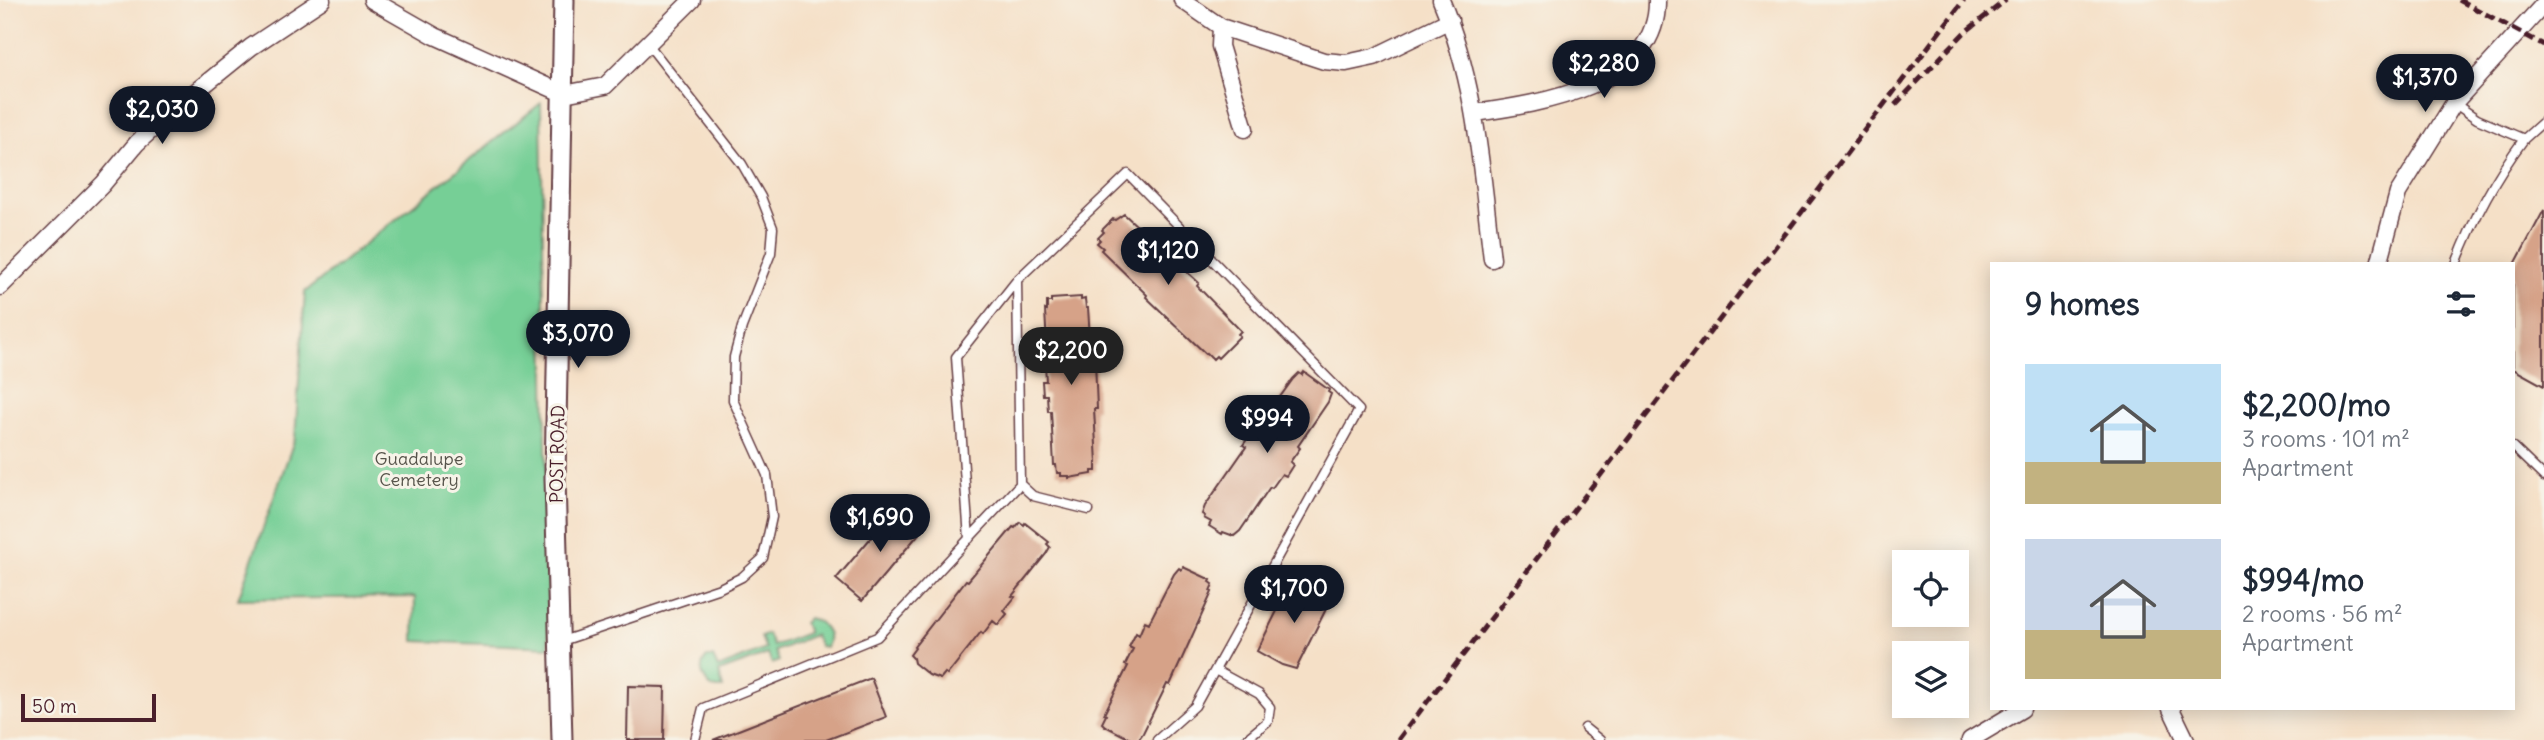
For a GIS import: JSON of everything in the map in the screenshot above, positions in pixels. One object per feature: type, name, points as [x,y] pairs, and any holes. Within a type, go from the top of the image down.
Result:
[{"type":"street","points":[[0,287],[103,184],[137,143],[173,110],[251,47],[322,0]]},
{"type":"street","points":[[372,0],[435,36],[564,94],[605,86],[692,0]]},
{"type":"street","name":"POST ROAD","points":[[562,740],[555,478],[564,0]]},
{"type":"street","points":[[1182,0],[1221,27],[1324,61],[1346,63],[1374,57],[1450,20]]},
{"type":"street","points":[[1441,0],[1462,55],[1475,113],[1492,259]]},
{"type":"street","points":[[1475,113],[1536,104],[1597,83],[1646,44],[1658,9],[1657,0]]},
{"type":"street","points":[[2380,262],[2398,193],[2454,103],[2544,4]]},
{"type":"street","points":[[1221,27],[1220,46],[1245,129]]},
{"type":"street","points":[[1970,740],[2020,710]]},
{"type":"street","points":[[2171,710],[2186,740]]},
{"type":"lane","points":[[559,642],[720,588],[742,577],[763,558],[772,517],[766,475],[733,400],[734,357],[742,327],[771,253],[773,228],[761,197],[742,164],[648,44]]},
{"type":"lane","points":[[2454,103],[2477,119],[2524,139]]},
{"type":"lane","points":[[2457,262],[2476,215],[2496,177],[2524,139],[2544,121]]},
{"type":"lane","points":[[969,538],[956,357],[1017,280],[1128,174],[1359,411],[1195,706],[1157,740]]},
{"type":"lane","points":[[695,740],[703,708],[877,637],[1020,484],[1017,280]]},
{"type":"lane","points":[[2515,449],[2544,477]]},
{"type":"lane","points":[[1020,484],[1033,496],[1089,510]]},
{"type":"lane","points":[[1215,670],[1259,694],[1270,707],[1268,720],[1245,740]]},
{"type":"lane","points":[[1585,728],[1600,740]]},
{"type":"green space","name":"Guadalupe Cemetery","points":[[541,103],[549,647],[414,641],[415,597],[238,599],[295,438],[305,292]]},
{"type":"green space","points":[[808,618],[825,628],[828,637],[826,647],[820,646],[814,635],[775,651],[779,661],[772,664],[768,654],[719,672],[723,688],[713,688],[706,682],[702,665],[707,657],[713,657],[718,668],[766,649],[761,637],[768,634],[773,646],[808,633],[804,623]]},
{"type":"building","points":[[2544,210],[2544,386],[2515,370],[2515,264]]},
{"type":"building","points":[[1124,214],[1199,283],[1197,286],[1241,331],[1238,334],[1240,336],[1218,358],[1216,356],[1213,359],[1206,354],[1101,250],[1103,248],[1097,243],[1104,232],[1102,230],[1113,219]]},
{"type":"building","points":[[1081,297],[1081,300],[1085,299],[1088,308],[1092,361],[1095,361],[1097,463],[1096,471],[1092,471],[1092,474],[1069,478],[1057,473],[1054,465],[1051,411],[1048,411],[1047,395],[1043,395],[1042,381],[1046,381],[1045,364],[1048,364],[1045,310],[1047,311],[1047,302],[1051,302],[1051,299]]},
{"type":"building","points":[[1304,372],[1329,390],[1331,394],[1328,402],[1298,446],[1300,448],[1290,462],[1293,465],[1286,476],[1282,474],[1272,488],[1270,487],[1240,531],[1234,536],[1223,532],[1222,534],[1209,526],[1211,522],[1204,518],[1202,514],[1205,506],[1246,447],[1243,445],[1260,421],[1262,422],[1293,379]]},
{"type":"building","points":[[897,507],[923,529],[862,601],[836,579]]},
{"type":"building","points":[[1020,522],[1049,542],[1047,544],[1050,547],[1046,554],[1012,596],[1015,597],[1004,611],[1007,614],[998,625],[993,621],[983,634],[981,632],[947,675],[945,673],[940,679],[929,675],[914,663],[910,655],[914,647],[966,580],[968,581]]},
{"type":"building","points":[[1183,567],[1211,580],[1212,592],[1170,685],[1167,684],[1143,733],[1138,740],[1132,740],[1105,726],[1102,723],[1106,715],[1104,714],[1128,666],[1125,665],[1133,649],[1129,647],[1136,633],[1139,635],[1145,621],[1149,623],[1174,574]]},
{"type":"building","points":[[1292,581],[1307,584],[1331,599],[1296,669],[1282,665],[1257,651]]},
{"type":"building","points":[[871,678],[886,717],[826,740],[713,740]]},
{"type":"building","points":[[628,686],[665,687],[664,740],[627,740]]},
{"type":"railway","points":[[1398,740],[1964,0]]},
{"type":"railway","points":[[1895,105],[1964,33],[2006,0]]},
{"type":"railway","points":[[2459,0],[2544,45]]}]
